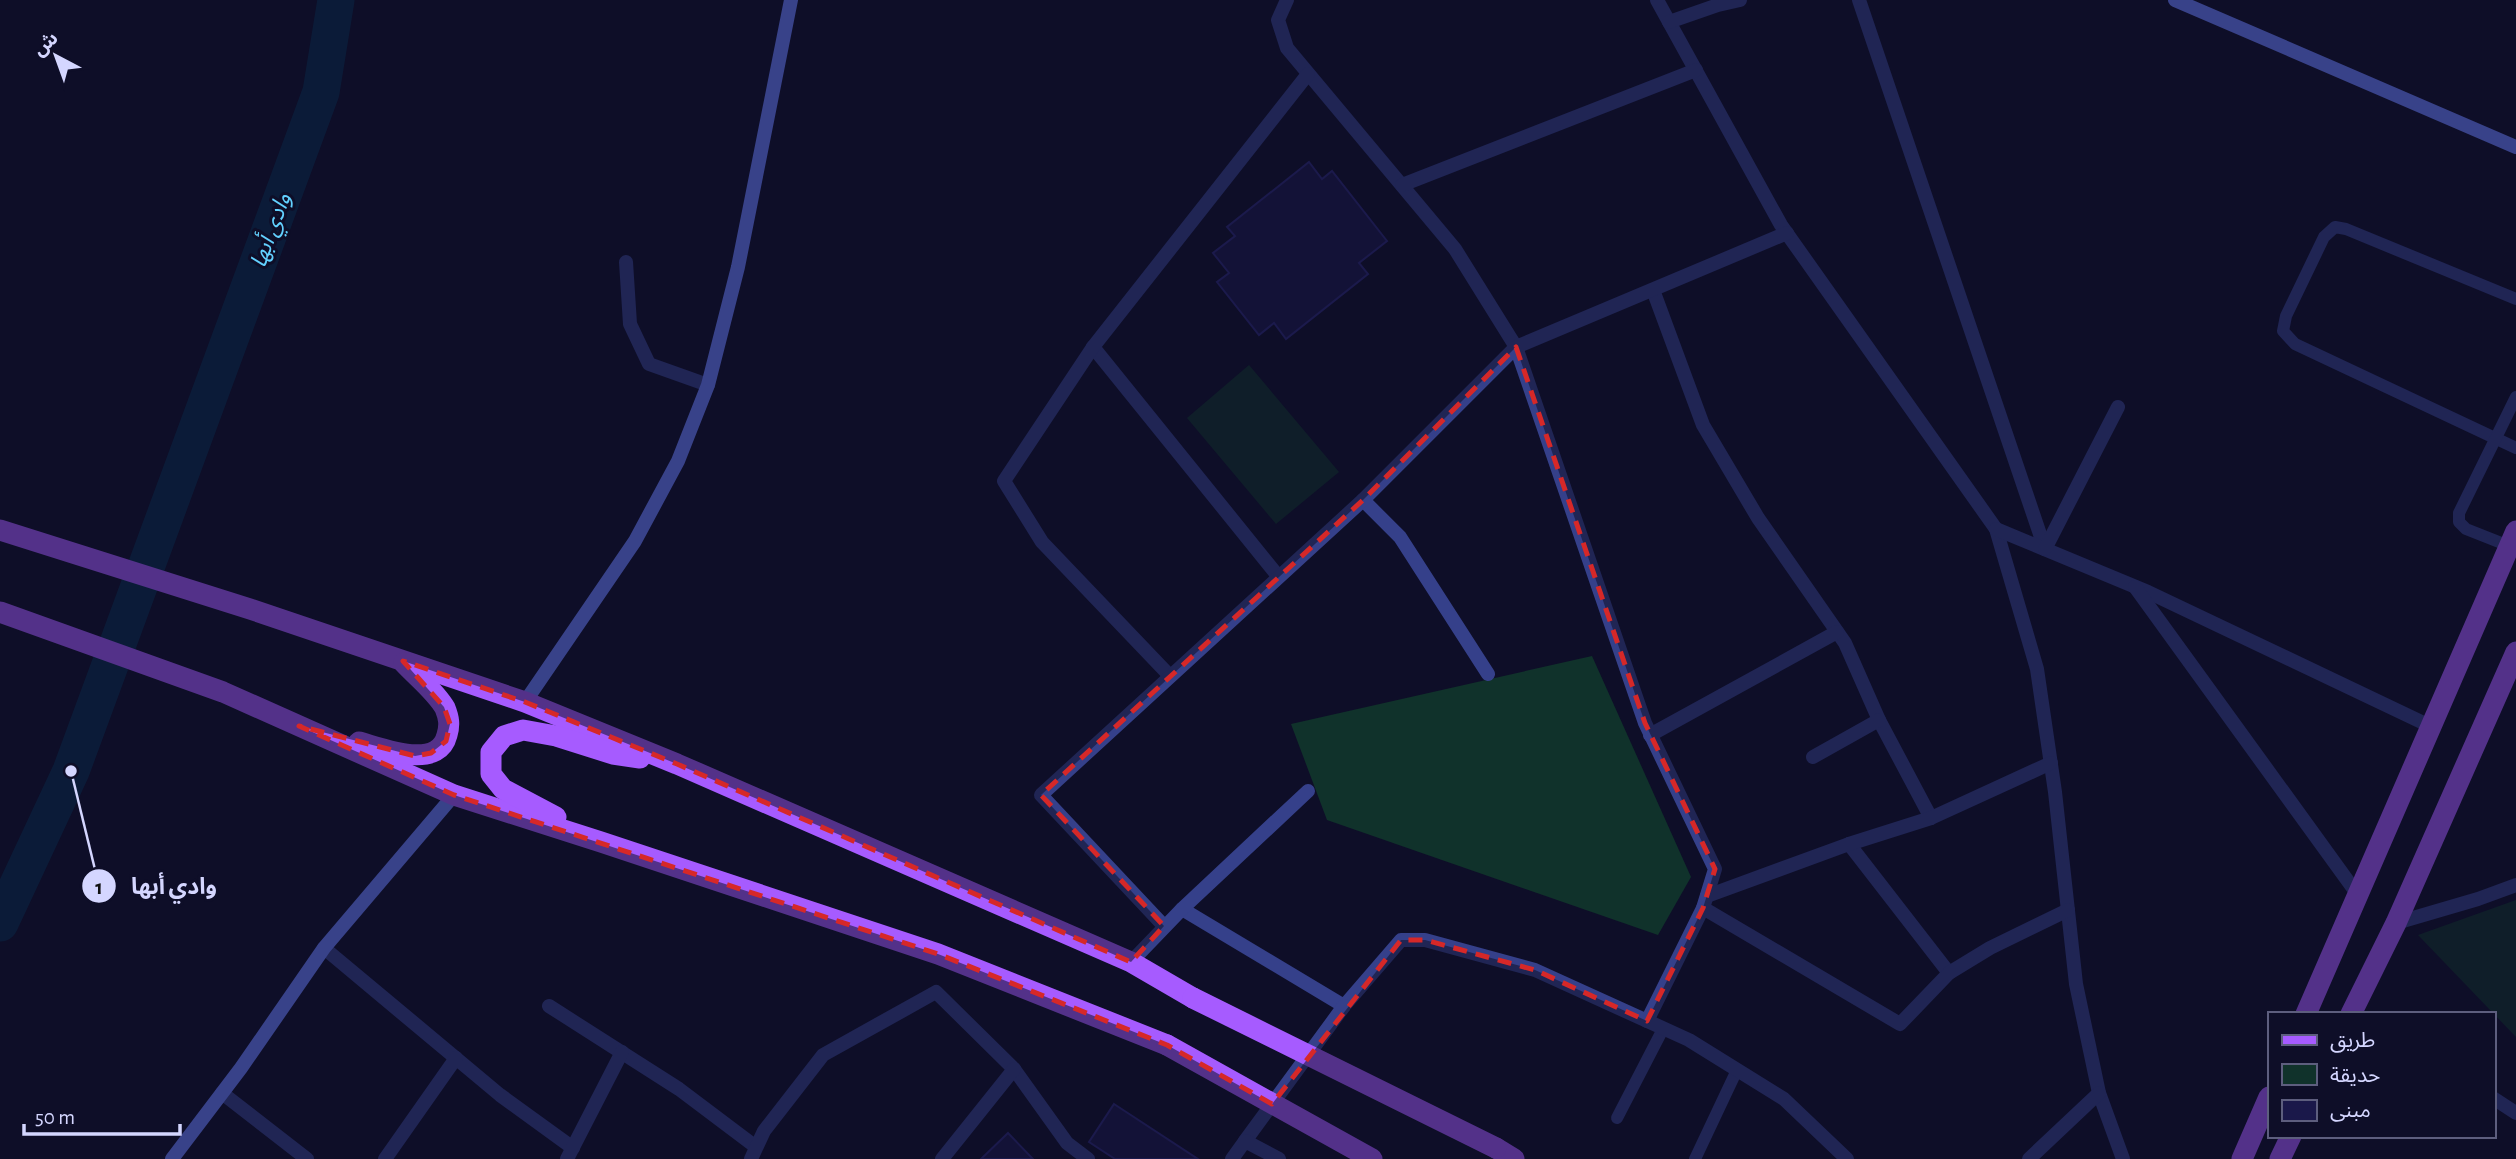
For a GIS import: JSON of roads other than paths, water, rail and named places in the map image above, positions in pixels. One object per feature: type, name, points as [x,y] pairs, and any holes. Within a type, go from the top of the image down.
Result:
[{"type":"main road","points":[[0,530],[250,609],[525,702],[677,764],[1131,962],[1193,998],[1505,1154]]},
{"type":"main road","points":[[2307,1012],[2512,539]]},
{"type":"main road","points":[[0,612],[223,692],[454,795],[938,954],[1167,1045],[1372,1159]]},
{"type":"main road","points":[[2355,1012],[2516,652]]},
{"type":"main road","points":[[299,726],[415,757],[431,753],[446,741],[450,724],[444,707],[403,661]]},
{"type":"main road","points":[[601,842],[503,789],[491,774],[491,752],[504,737],[523,730],[556,736],[612,754],[677,764]]},
{"type":"main road","points":[[2242,1159],[2268,1099]]},
{"type":"main road","points":[[2280,1159],[2290,1138]]},
{"type":"street","points":[[525,702],[635,541],[678,461],[708,385],[738,267],[791,0]]},
{"type":"street","points":[[1287,0],[1278,20],[1287,48],[1455,249],[1516,347],[1650,734],[1715,869],[1705,902],[1647,1021]]},
{"type":"street","points":[[1657,0],[1787,233],[1996,529],[2037,669],[2051,763],[2076,984],[2099,1093],[2123,1159]]},
{"type":"street","points":[[1669,22],[1740,0]]},
{"type":"street","points":[[1859,0],[2045,549]]},
{"type":"street","points":[[2175,0],[2516,147]]},
{"type":"street","points":[[1402,185],[1696,71]]},
{"type":"street","points":[[1170,676],[1042,542],[1004,481],[1093,346],[1308,74]]},
{"type":"street","points":[[1164,926],[1041,795],[1363,499],[1516,347],[1787,233]]},
{"type":"street","points":[[626,262],[630,324],[649,364],[708,385]]},
{"type":"street","points":[[1653,290],[1703,425],[1758,518],[1845,643],[1880,720],[1931,818]]},
{"type":"street","points":[[1093,346],[1278,576]]},
{"type":"street","points":[[2045,549],[2118,407]]},
{"type":"street","points":[[1363,499],[1400,537],[1488,674]]},
{"type":"street","points":[[1996,529],[2135,587],[2432,727]]},
{"type":"street","points":[[2135,587],[2358,895]]},
{"type":"street","points":[[1650,734],[1838,632]]},
{"type":"street","points":[[1812,757],[1880,720]]},
{"type":"street","points":[[1705,902],[1849,844],[1931,818],[2051,763]]},
{"type":"street","points":[[1131,962],[1164,926],[1308,791]]},
{"type":"street","points":[[172,1159],[324,948],[454,795]]},
{"type":"street","points":[[1849,844],[1949,973]]},
{"type":"street","points":[[2396,923],[2478,900],[2516,885]]},
{"type":"street","points":[[1705,902],[1900,1024],[1949,973],[1990,948],[2068,910]]},
{"type":"street","points":[[1182,909],[1344,1006]]},
{"type":"street","points":[[1232,1159],[1344,1006],[1401,940],[1425,940],[1535,970],[1689,1040],[1784,1099],[1847,1159]]},
{"type":"street","points":[[324,948],[570,1154],[622,1052]]},
{"type":"street","points":[[549,1006],[679,1089],[753,1153],[764,1131],[822,1055],[936,992],[1014,1069],[1067,1143],[1088,1159]]},
{"type":"street","points":[[385,1159],[456,1058]]},
{"type":"street","points":[[942,1159],[1014,1069]]},
{"type":"street","points":[[222,1093],[307,1159]]},
{"type":"street","points":[[2029,1159],[2099,1093]]},
{"type":"street","points":[[2495,1099],[2516,1113]]},
{"type":"street","points":[[1245,1141],[1279,1159]]},
{"type":"lane","points":[[2516,299],[2346,229],[2335,227],[2324,237],[2286,316],[2283,331],[2295,344],[2516,448]]},
{"type":"lane","points":[[2512,539],[2466,529],[2459,522],[2459,513],[2516,397]]},
{"type":"lane","points":[[1617,1118],[1663,1029]]},
{"type":"lane","points":[[1695,1159],[1737,1070]]},
{"type":"waterway","name":"وادي أبها","points":[[0,923],[71,771],[321,92],[336,0]]},
{"type":"place","name":"وادي أبها","points":[[71,771]]}]
